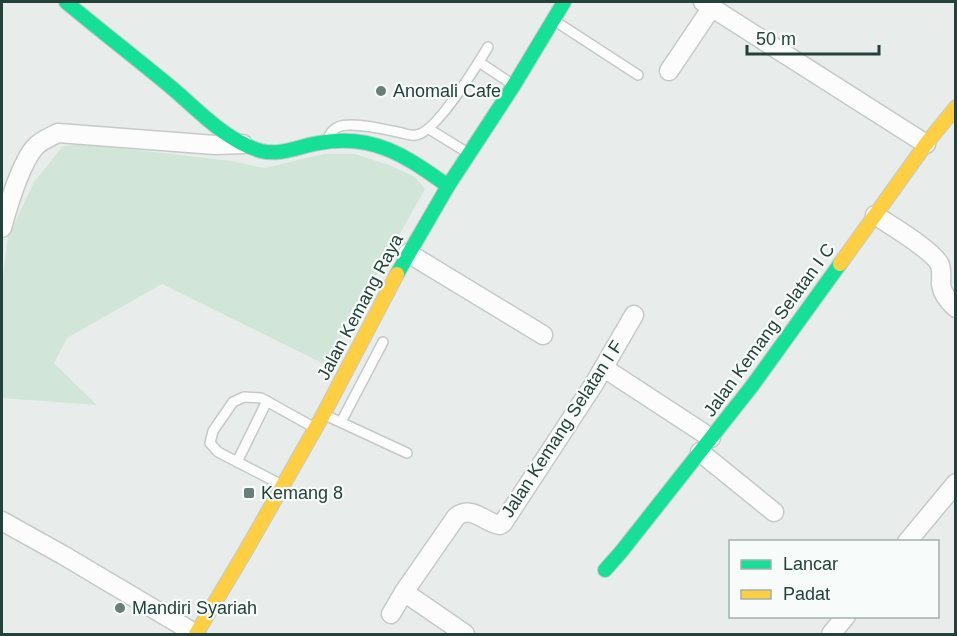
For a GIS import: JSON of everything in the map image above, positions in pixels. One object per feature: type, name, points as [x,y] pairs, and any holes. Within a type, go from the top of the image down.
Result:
[{"type":"street","points":[[66,2],[206,117],[243,144],[270,153],[327,141],[371,142],[413,161],[448,186]]},
{"type":"street","name":"Jalan Kemang Raya","points":[[196,634],[323,415],[408,253],[564,2]]},
{"type":"street","points":[[669,71],[707,4],[926,144]]},
{"type":"street","name":"Jalan Kemang Selatan I C","points":[[605,570],[752,386],[926,144],[956,107]]},
{"type":"street","points":[[2,228],[9,201],[26,161],[35,147],[58,133],[204,144],[243,144]]},
{"type":"street","points":[[875,215],[919,245],[936,260],[940,266],[943,291],[947,300],[956,308]]},
{"type":"street","points":[[408,253],[543,335]]},
{"type":"street","name":"Jalan Kemang Selatan I F","points":[[392,614],[404,592],[460,513],[471,512],[497,525],[503,523],[604,368],[634,315]]},
{"type":"street","points":[[604,368],[706,445],[774,512]]},
{"type":"street","points":[[909,540],[956,483]]},
{"type":"street","points":[[2,521],[196,634]]},
{"type":"street","points":[[404,592],[465,634]]},
{"type":"street","points":[[831,634],[844,618]]},
{"type":"lane","points":[[553,19],[638,75]]},
{"type":"lane","points":[[327,141],[330,133],[345,124],[416,135],[429,129],[443,113],[488,47]]},
{"type":"lane","points":[[479,62],[514,85]]},
{"type":"lane","points":[[429,129],[469,154]]},
{"type":"lane","points":[[341,422],[383,342]]},
{"type":"lane","points":[[282,486],[218,452],[210,443],[213,431],[233,402],[244,397],[261,398],[315,428]]},
{"type":"lane","points":[[237,462],[267,401]]},
{"type":"lane","points":[[323,415],[407,453]]},
{"type":"green space","points":[[84,144],[232,161],[264,168],[324,154],[355,154],[389,165],[415,177],[425,189],[326,365],[162,284],[67,338],[54,363],[97,405],[2,398],[2,283],[8,237],[34,182],[63,146]]},
{"type":"traffic: fast","points":[[66,2],[213,124],[248,146],[261,151],[275,152],[338,141],[372,144],[418,165],[448,186]]},
{"type":"traffic: fast","points":[[397,274],[448,186],[514,85],[564,2]]},
{"type":"traffic: fast","points":[[605,570],[752,386],[840,264]]},
{"type":"traffic: slow","points":[[840,264],[926,144],[956,107]]},
{"type":"traffic: slow","points":[[196,634],[323,415],[397,274]]},
{"type":"place","name":"Anomali Cafe","points":[[381,91]]},
{"type":"place","name":"Kemang 8","points":[[249,493]]},
{"type":"place","name":"Mandiri Syariah","points":[[120,608]]}]
